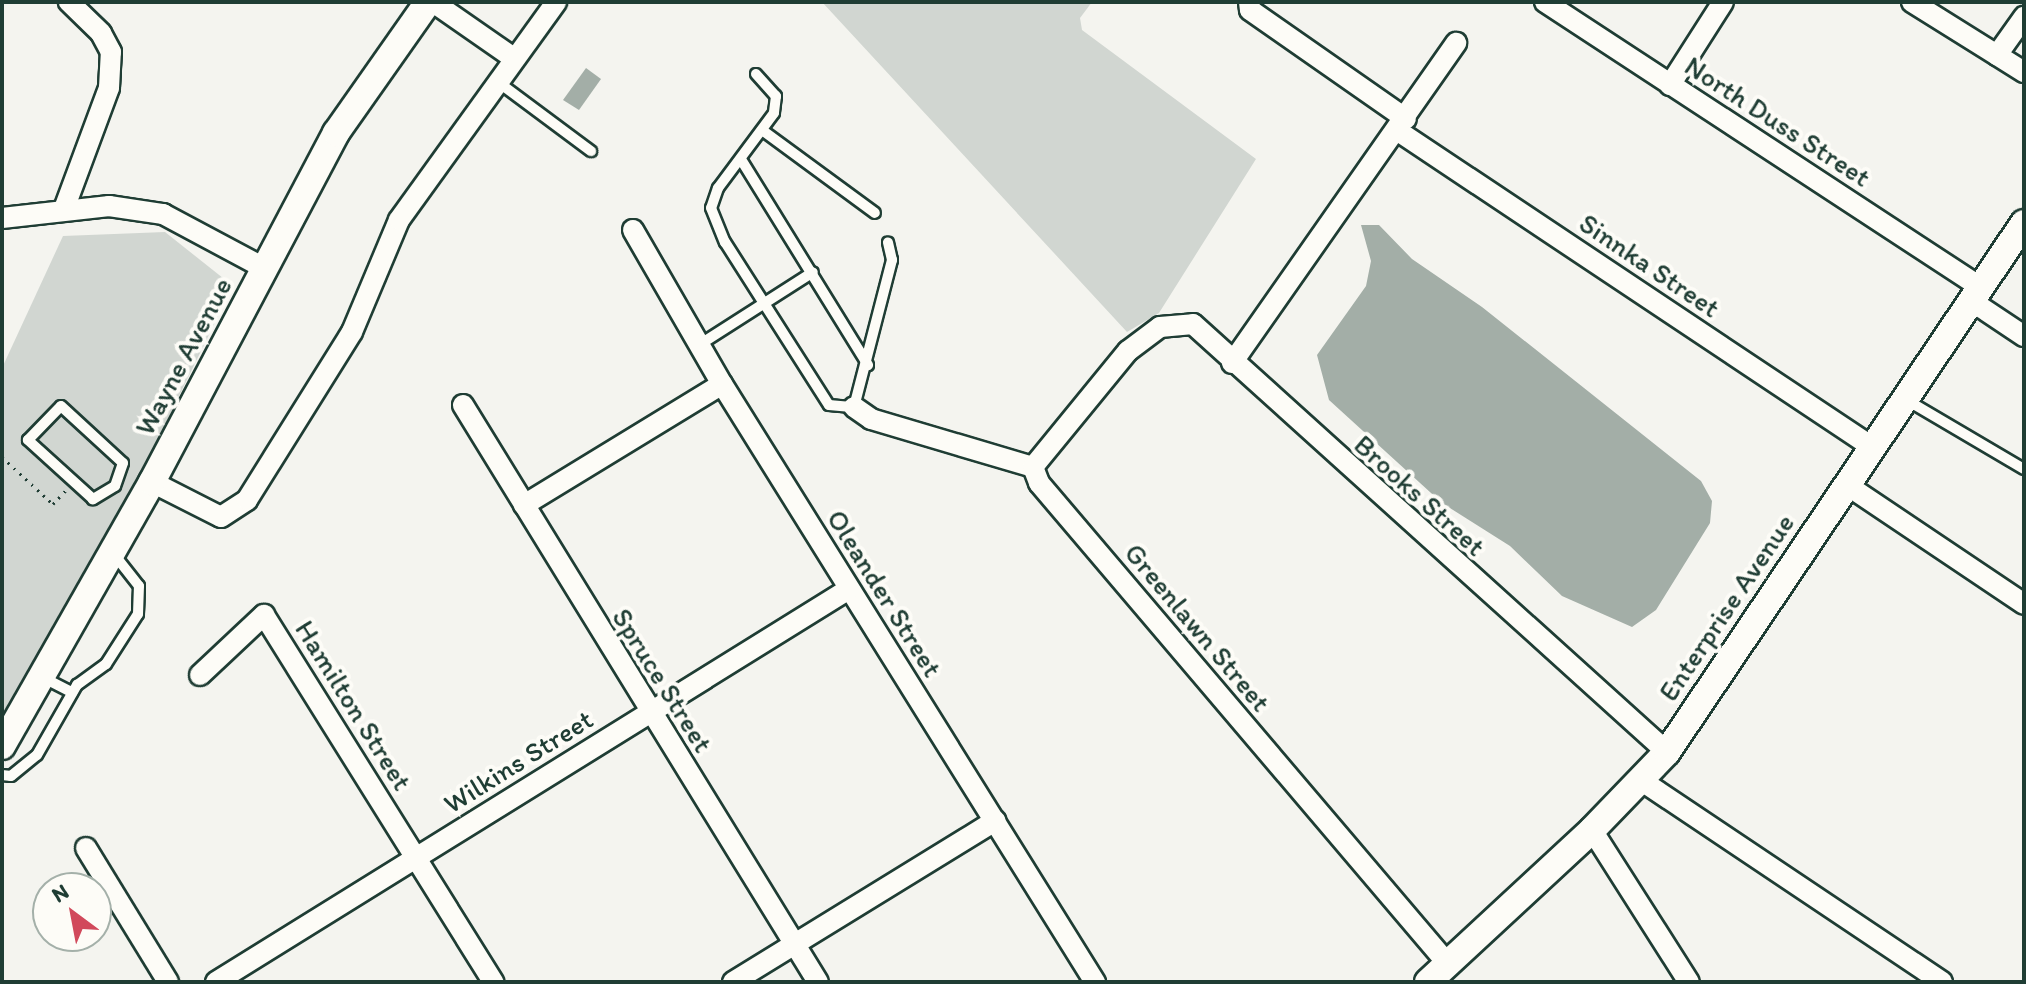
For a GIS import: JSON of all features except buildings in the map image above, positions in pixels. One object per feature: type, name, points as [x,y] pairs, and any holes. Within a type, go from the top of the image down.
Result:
[{"type":"street","points":[[64,209],[109,88],[111,52],[101,33],[69,2]]},
{"type":"street","points":[[431,2],[512,57]]},
{"type":"street","name":"Wayne Avenue","points":[[2,746],[146,492],[336,133],[431,2]]},
{"type":"street","points":[[146,492],[221,517],[247,500],[352,332],[399,220],[441,167],[512,57],[556,2]]},
{"type":"street","name":"Sinnka Street","points":[[1249,2],[1250,10],[1402,125],[1872,447]]},
{"type":"street","name":"North Duss Street","points":[[1545,2],[1975,294],[2024,336]]},
{"type":"street","points":[[1670,85],[1723,2]]},
{"type":"street","points":[[1912,2],[2024,72]]},
{"type":"street","points":[[1997,55],[2024,17]]},
{"type":"street","points":[[1232,363],[1402,125],[1456,43]]},
{"type":"street","points":[[2,218],[109,206],[163,214],[266,269]]},
{"type":"street","name":"Enterprise Avenue","points":[[1428,982],[1592,830],[1667,752],[2024,223]]},
{"type":"street","name":"Oleander Street","points":[[633,230],[722,384],[1095,982]]},
{"type":"street","name":"Brooks Street","points":[[1033,467],[1128,351],[1160,327],[1193,324],[1232,363],[1667,752]]},
{"type":"street","points":[[524,505],[722,384]]},
{"type":"street","name":"Spruce Street","points":[[463,405],[649,713],[818,982]]},
{"type":"street","points":[[854,407],[871,419],[1033,467]]},
{"type":"street","name":"Greenlawn Street","points":[[1033,467],[1039,483],[1448,964]]},
{"type":"street","points":[[1847,485],[2024,604]]},
{"type":"street","name":"Wilkins Street","points":[[216,982],[849,589]]},
{"type":"street","name":"Hamilton Street","points":[[200,675],[264,615],[493,982]]},
{"type":"street","points":[[1642,781],[1942,982]]},
{"type":"street","points":[[733,982],[995,821]]},
{"type":"street","points":[[1592,830],[1689,982]]},
{"type":"street","points":[[86,848],[168,982]]},
{"type":"lane","points":[[756,74],[776,96],[774,113],[742,161],[718,188],[711,208],[764,306],[818,396],[829,405],[854,407],[868,365],[892,260],[888,242]]},
{"type":"lane","points":[[496,81],[591,151]]},
{"type":"lane","points":[[762,130],[875,213]]},
{"type":"lane","points":[[742,161],[868,365]]},
{"type":"lane","points":[[699,345],[813,272]]},
{"type":"lane","points":[[1904,399],[2024,469]]},
{"type":"lane","points":[[61,406],[123,463],[115,486],[93,499],[28,440],[61,406]]},
{"type":"lane","points":[[115,486],[146,492]]},
{"type":"lane","points":[[2,775],[11,776],[37,755],[72,692],[106,664],[142,599],[128,568],[112,552]]},
{"type":"lane","points":[[41,676],[72,692]]},
{"type":"path","points":[[2,457],[53,504],[74,481]]},
{"type":"shaded area","points":[[822,2],[1092,2],[1080,18],[1082,30],[1256,159],[1159,313],[1127,332]]},
{"type":"shaded area","points":[[586,68],[601,79],[579,110],[563,100]]},
{"type":"shaded area","points":[[1361,225],[1379,225],[1412,259],[1482,307],[1701,481],[1712,501],[1710,523],[1656,610],[1632,627],[1562,596],[1510,546],[1442,503],[1329,400],[1317,355],[1366,286],[1371,261]]},
{"type":"shaded area","points":[[165,232],[233,286],[150,455],[2,719],[2,368],[63,236]]}]
